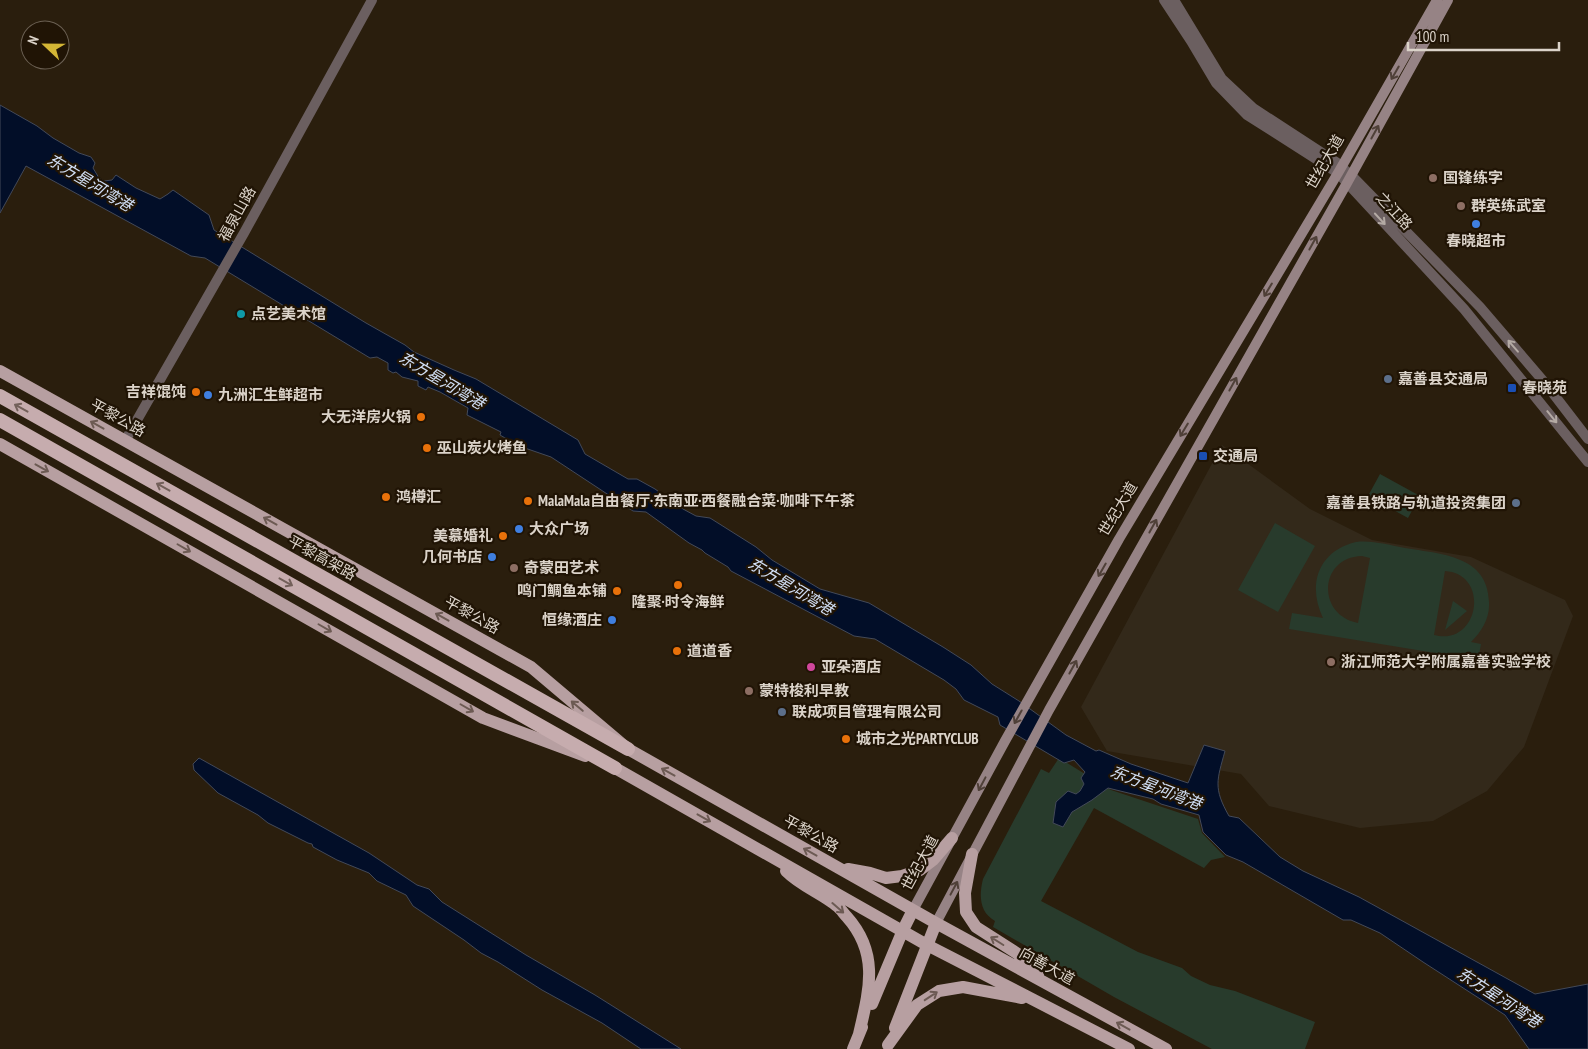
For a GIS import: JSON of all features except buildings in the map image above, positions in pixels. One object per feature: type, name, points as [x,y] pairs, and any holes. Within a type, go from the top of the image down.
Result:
[{"type":"highway","name":"平黎高架路","points":[[0,396],[628,749]]},
{"type":"highway","points":[[0,420],[616,768]]},
{"type":"main road","name":"世纪大道","points":[[853,1049],[913,910],[1031,694],[1119,539],[1340,169],[1437,0]]},
{"type":"main road","name":"世纪大道","points":[[887,1047],[936,923],[1027,750],[1448,0]]},
{"type":"main road","name":"平黎公路","points":[[0,371],[531,667],[628,749],[913,910]]},
{"type":"main road","points":[[0,444],[483,718],[616,768],[927,945],[1129,1049]]},
{"type":"main road","points":[[835,866],[886,878],[902,876],[920,870],[934,860],[952,838]]},
{"type":"main road","points":[[972,854],[964,892],[966,912],[976,927],[1018,954],[1047,984]]},
{"type":"main road","points":[[773,857],[793,878],[838,907],[855,926],[864,942],[870,966],[869,987],[859,1034]]},
{"type":"main road","name":"向善大道","points":[[913,910],[1166,1049]]},
{"type":"main road","points":[[887,1047],[917,1005],[940,990],[963,987],[1034,1000]]},
{"type":"street","name":"福泉山路","points":[[125,441],[244,233],[372,0]]},
{"type":"street","name":"之江路","points":[[1164,0],[1216,83],[1247,115],[1340,169]]},
{"type":"street","name":"之江路","points":[[1174,0],[1222,79],[1253,108],[1340,169],[1464,309],[1588,462]]},
{"type":"street","name":"之江路","points":[[1349,179],[1480,307],[1545,383],[1588,439]]},
{"type":"shaded area","name":"浙江师范大学附属嘉善实验学校","points":[[1222,445],[1310,509],[1372,540],[1471,557],[1565,600],[1573,616],[1524,747],[1487,791],[1433,821],[1360,828],[1269,806],[1241,774],[1107,751],[1081,707]]},
{"type":"green space","points":[[1380,474],[1420,496],[1408,518],[1368,496]]},
{"type":"green space","points":[[1275,523],[1315,546],[1278,612],[1238,590]]},
{"type":"green space","points":[[1356,542],[1380,543],[1447,555],[1471,566],[1487,586],[1489,602],[1484,624],[1471,642],[1481,644],[1478,660],[1289,629],[1292,613],[1323,618],[1318,606],[1316,593],[1319,571],[1325,561],[1343,546]],"holes":[[[1362,556],[1370,558],[1358,623],[1344,618],[1335,609],[1329,599],[1328,587],[1331,576],[1337,566],[1348,559]],[[1445,571],[1460,575],[1469,584],[1474,596],[1474,609],[1469,621],[1461,630],[1449,636],[1434,635]]]},
{"type":"green space","points":[[1453,601],[1467,611],[1445,630]]},
{"type":"green space","points":[[1059,758],[1111,790],[1198,819],[1202,833],[1225,857],[1211,860],[1204,868],[1094,808],[1041,901],[1138,952],[1182,968],[1191,976],[1210,985],[1235,991],[1315,1022],[1305,1049],[1212,1049],[1114,997],[993,927],[995,921],[983,908],[981,891],[983,879],[1041,769],[1049,773]]},
{"type":"water","name":"东方星河湾港","points":[[0,105],[79,153],[91,157],[95,163],[93,168],[99,178],[104,181],[112,180],[116,175],[136,188],[160,199],[173,190],[209,215],[214,230],[366,323],[414,352],[476,379],[578,440],[585,454],[628,479],[637,479],[655,489],[696,516],[710,518],[756,547],[772,560],[820,589],[869,603],[971,665],[992,684],[1066,735],[1096,751],[1099,750],[1131,764],[1188,783],[1204,745],[1225,751],[1218,784],[1220,798],[1229,816],[1239,818],[1280,857],[1303,871],[1359,897],[1535,994],[1588,984],[1588,1049],[1529,1049],[1505,1015],[1380,933],[1351,920],[1343,920],[1243,862],[1226,855],[1203,832],[1199,815],[1161,804],[1153,799],[1108,788],[1072,812],[1063,827],[1053,823],[1056,802],[1068,791],[1076,794],[1084,784],[1081,778],[1085,772],[1074,760],[1064,763],[1000,725],[998,717],[964,700],[956,689],[944,680],[875,639],[854,636],[731,571],[728,567],[689,543],[646,512],[633,511],[551,457],[519,446],[500,435],[501,432],[467,415],[468,408],[440,392],[428,387],[426,390],[418,386],[418,381],[402,377],[396,372],[393,373],[388,370],[388,363],[377,357],[370,358],[205,258],[191,256],[26,166],[0,213]]},
{"type":"water","points":[[199,758],[369,853],[417,885],[429,889],[442,902],[681,1049],[641,1049],[602,1023],[542,990],[481,953],[413,906],[406,895],[377,881],[369,873],[337,860],[313,847],[312,844],[268,823],[258,815],[218,793],[194,770],[193,764]]},
{"type":"place","name":"国锋练字","points":[[1433,178]]},
{"type":"place","name":"群英练武室","points":[[1461,206]]},
{"type":"place","name":"春晓超市","points":[[1476,224]]},
{"type":"place","name":"点艺美术馆","points":[[241,314]]},
{"type":"place","name":"嘉善县交通局","points":[[1388,379]]},
{"type":"place","name":"春晓苑","points":[[1512,388]]},
{"type":"place","name":"吉祥馄饨","points":[[196,392]]},
{"type":"place","name":"九洲汇生鲜超市","points":[[208,395]]},
{"type":"place","name":"大无洋房火锅","points":[[421,417]]},
{"type":"place","name":"巫山炭火烤鱼","points":[[427,448]]},
{"type":"place","name":"交通局","points":[[1203,456]]},
{"type":"place","name":"鸿樽汇","points":[[386,497]]},
{"type":"place","name":"MalaMala自由餐厅·东南亚·西餐融合菜·咖啡下午茶","points":[[528,501]]},
{"type":"place","name":"嘉善县铁路与轨道投资集团","points":[[1516,503]]},
{"type":"place","name":"大众广场","points":[[519,529]]},
{"type":"place","name":"美慕婚礼","points":[[503,536]]},
{"type":"place","name":"几何书店","points":[[492,557]]},
{"type":"place","name":"奇蒙田艺术","points":[[514,568]]},
{"type":"place","name":"隆聚·时令海鲜","points":[[678,585]]},
{"type":"place","name":"鸣门鲷鱼本铺","points":[[617,591]]},
{"type":"place","name":"恒缘酒庄","points":[[612,620]]},
{"type":"place","name":"道道香","points":[[677,651]]},
{"type":"place","name":"浙江师范大学附属嘉善实验学校","points":[[1331,662]]},
{"type":"place","name":"亚朵酒店","points":[[811,667]]},
{"type":"place","name":"蒙特梭利早教","points":[[749,691]]},
{"type":"place","name":"联成项目管理有限公司","points":[[782,712]]},
{"type":"place","name":"城市之光PARTYCLUB","points":[[846,739]]}]
